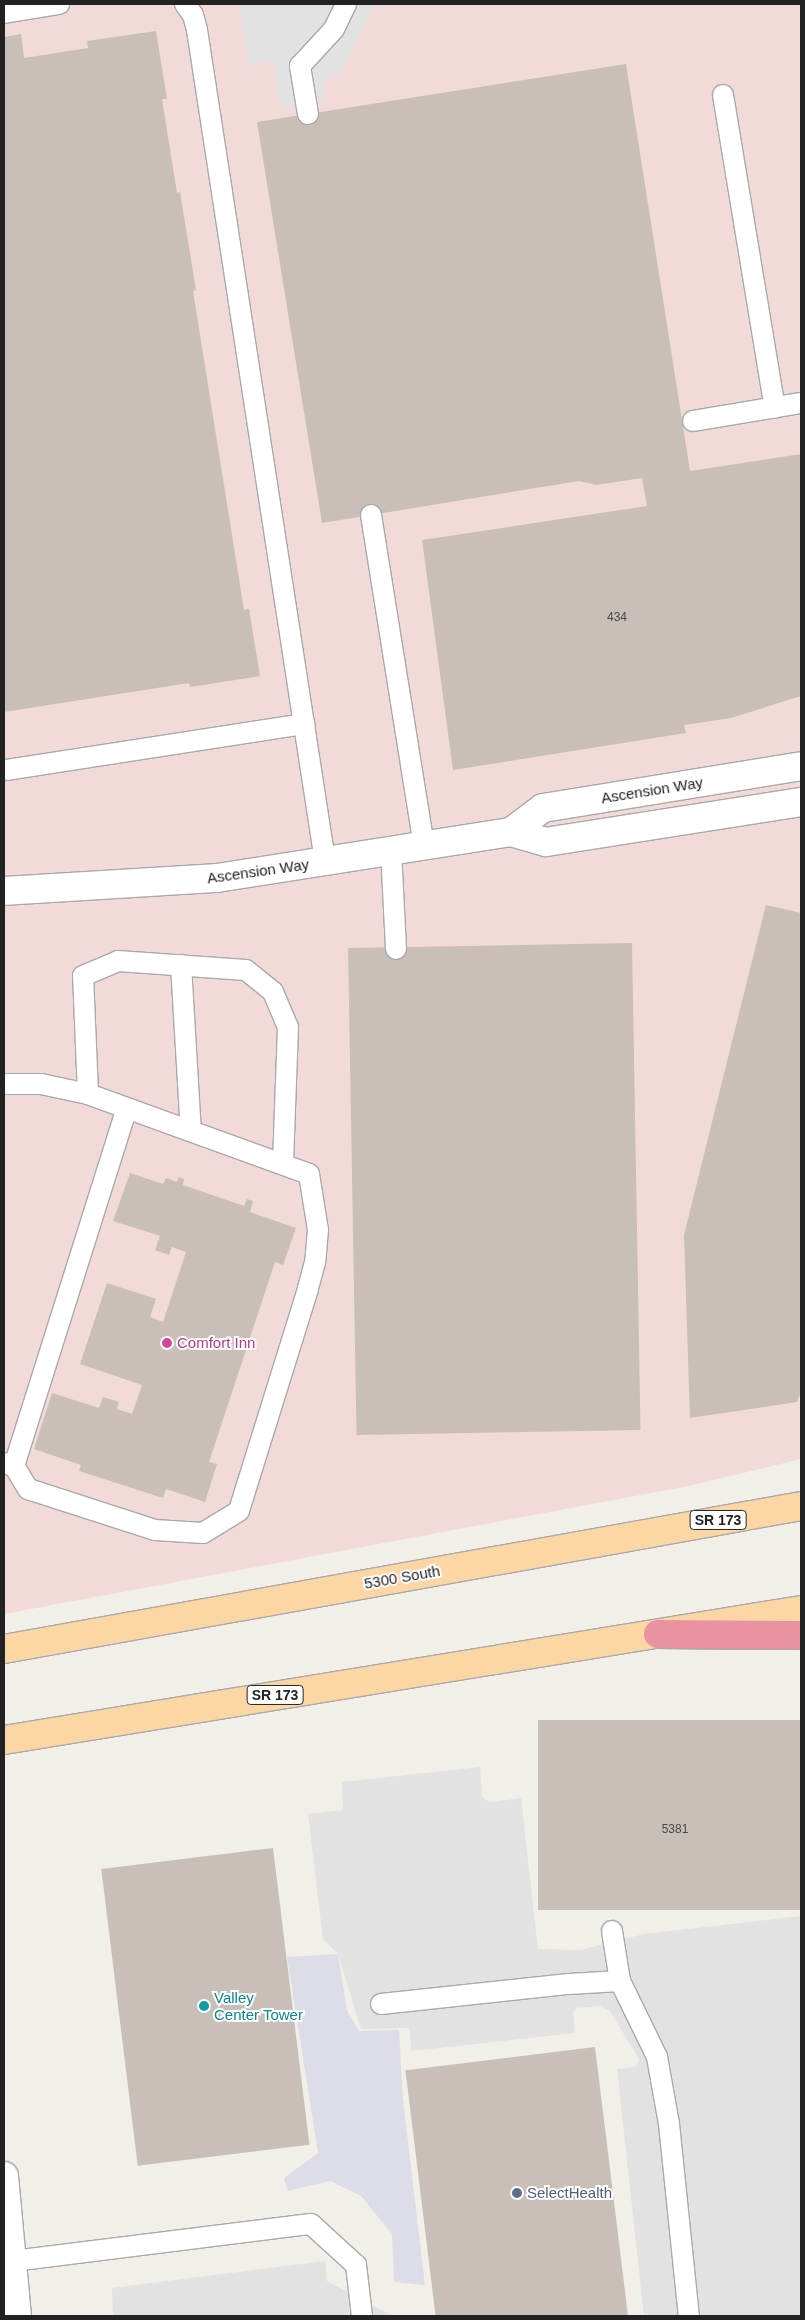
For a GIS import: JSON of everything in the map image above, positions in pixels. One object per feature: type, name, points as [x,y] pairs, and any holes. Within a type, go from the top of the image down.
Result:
[{"type":"highway","points":[[658,1634],[801,1635]]},
{"type":"main road","name":"5300 South","points":[[4,1649],[801,1506]]},
{"type":"main road","name":"SR 173","points":[[4,1740],[801,1610]]},
{"type":"street","name":"Ascension Way","points":[[511,832],[543,808],[801,766]]},
{"type":"street","name":"Ascension Way","points":[[4,891],[217,878],[511,832],[546,842],[801,802]]},
{"type":"street","points":[[4,2176],[17,2316]]},
{"type":"lane","points":[[4,12],[59,4]]},
{"type":"lane","points":[[185,4],[193,15],[196,30],[324,861]]},
{"type":"lane","points":[[308,114],[300,66],[334,29],[346,4]]},
{"type":"lane","points":[[723,95],[775,408]]},
{"type":"lane","points":[[693,421],[801,403]]},
{"type":"lane","points":[[371,515],[424,845]]},
{"type":"lane","points":[[7,770],[304,724]]},
{"type":"lane","points":[[391,850],[396,948]]},
{"type":"lane","points":[[88,1094],[83,976],[118,961],[246,970],[273,992],[288,1027],[283,1164]]},
{"type":"lane","points":[[181,965],[191,1131]]},
{"type":"lane","points":[[4,1084],[41,1084],[88,1094],[127,1108],[191,1131],[283,1164],[309,1174],[318,1230],[315,1262],[239,1511],[203,1533],[155,1530],[28,1489],[9,1465],[127,1108]]},
{"type":"lane","points":[[612,1931],[620,1981],[657,2057],[669,2124],[689,2316]]},
{"type":"lane","points":[[380,2004],[569,1984],[620,1981]]},
{"type":"lane","points":[[13,2261],[311,2224],[356,2265],[362,2316]]},
{"type":"shaded area","points":[[4,4],[801,4],[801,1459],[689,1486],[4,1614]]},
{"type":"shaded area","points":[[239,4],[375,4],[340,74],[330,77],[324,83],[325,100],[280,109],[274,65],[270,61],[249,66]]},
{"type":"shaded area","points":[[480,1767],[482,1795],[485,1799],[490,1802],[521,1798],[538,1949],[580,1950],[644,1934],[801,1916],[801,2316],[644,2316],[617,2069],[636,2067],[639,2059],[610,2011],[599,2006],[576,2008],[573,2013],[575,2033],[411,2051],[408,2028],[361,2029],[338,1954],[323,1939],[308,1814],[343,1810],[342,1782]]},
{"type":"shaded area","points":[[338,1954],[347,2010],[359,2031],[399,2030],[403,2099],[425,2285],[394,2282],[392,2234],[361,2196],[330,2181],[288,2191],[284,2178],[318,2153],[287,1957]]},
{"type":"shaded area","points":[[325,2261],[327,2281],[393,2316],[113,2316],[112,2288]]},
{"type":"building","points":[[156,31],[167,99],[162,99],[177,193],[180,192],[196,290],[193,291],[244,610],[249,609],[260,676],[190,687],[189,683],[4,712],[4,37],[21,34],[24,58],[88,48],[87,41]]},
{"type":"building","points":[[626,64],[690,471],[801,454],[801,696],[731,718],[684,725],[686,733],[453,770],[422,540],[647,506],[642,478],[596,485],[579,481],[322,523],[257,122]]},
{"type":"building","points":[[766,905],[801,913],[801,1392],[797,1402],[690,1418],[684,1235]]},
{"type":"building","points":[[632,943],[640,1430],[357,1435],[348,948]]},
{"type":"building","name":"Comfort Inn","points":[[130,1173],[163,1184],[166,1178],[177,1182],[179,1177],[184,1179],[183,1185],[244,1206],[247,1199],[253,1201],[250,1212],[296,1228],[283,1265],[275,1262],[209,1462],[217,1464],[205,1502],[166,1489],[163,1498],[79,1471],[81,1465],[34,1449],[52,1393],[99,1408],[103,1397],[119,1402],[117,1409],[132,1414],[142,1385],[80,1364],[107,1283],[156,1299],[150,1317],[163,1322],[186,1252],[172,1247],[169,1255],[155,1250],[160,1236],[113,1221]]},
{"type":"building","points":[[538,1720],[801,1720],[801,1910],[538,1910]]},
{"type":"building","name":"Valley Center Tower","points":[[273,1848],[309,2145],[138,2166],[101,1869]]},
{"type":"building","name":"SelectHealth","points":[[595,2047],[628,2316],[436,2316],[405,2070]]},
{"type":"place","name":"Comfort Inn","points":[[167,1343]]},
{"type":"place","name":"Valley Center Tower","points":[[204,2006]]},
{"type":"place","name":"SelectHealth","points":[[517,2193]]}]
